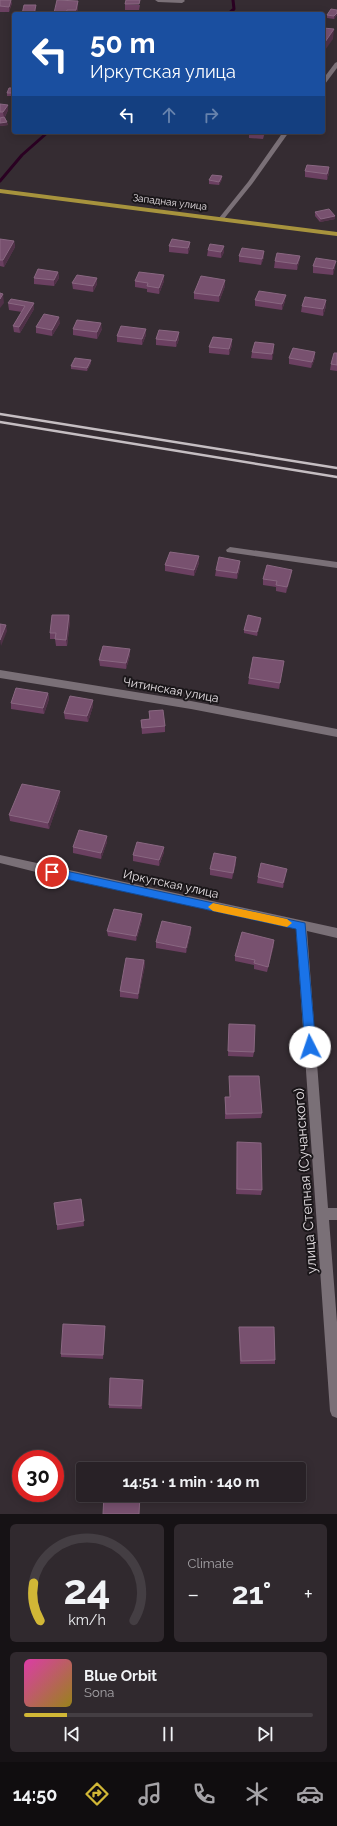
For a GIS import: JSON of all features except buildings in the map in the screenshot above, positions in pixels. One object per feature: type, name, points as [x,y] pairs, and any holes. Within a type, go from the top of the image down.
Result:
[{"type":"main road","name":"Западная улица","points":[[0,191],[337,234]]},
{"type":"street","points":[[158,0],[182,2]]},
{"type":"street","points":[[325,80],[337,64]]},
{"type":"street","points":[[221,219],[250,183],[285,134]]},
{"type":"street","points":[[230,550],[337,565]]},
{"type":"street","name":"Читинская улица","points":[[0,674],[191,706],[337,733]]},
{"type":"street","name":"Иркутская улица","points":[[0,859],[337,933]]},
{"type":"street","name":"улица Степная (Сучанского)","points":[[301,926],[337,1411]]},
{"type":"street","points":[[323,1214],[337,1214]]},
{"type":"waterway","points":[[230,12],[234,9],[233,0]]},
{"type":"waterway","points":[[0,181],[22,155],[46,134]]},
{"type":"railway","points":[[0,414],[337,468]]},
{"type":"railway","points":[[0,422],[337,477]]},
{"type":"slow traffic","points":[[213,907],[287,923]]},
{"type":"route","points":[[52,872],[301,926],[310,1047]]}]
